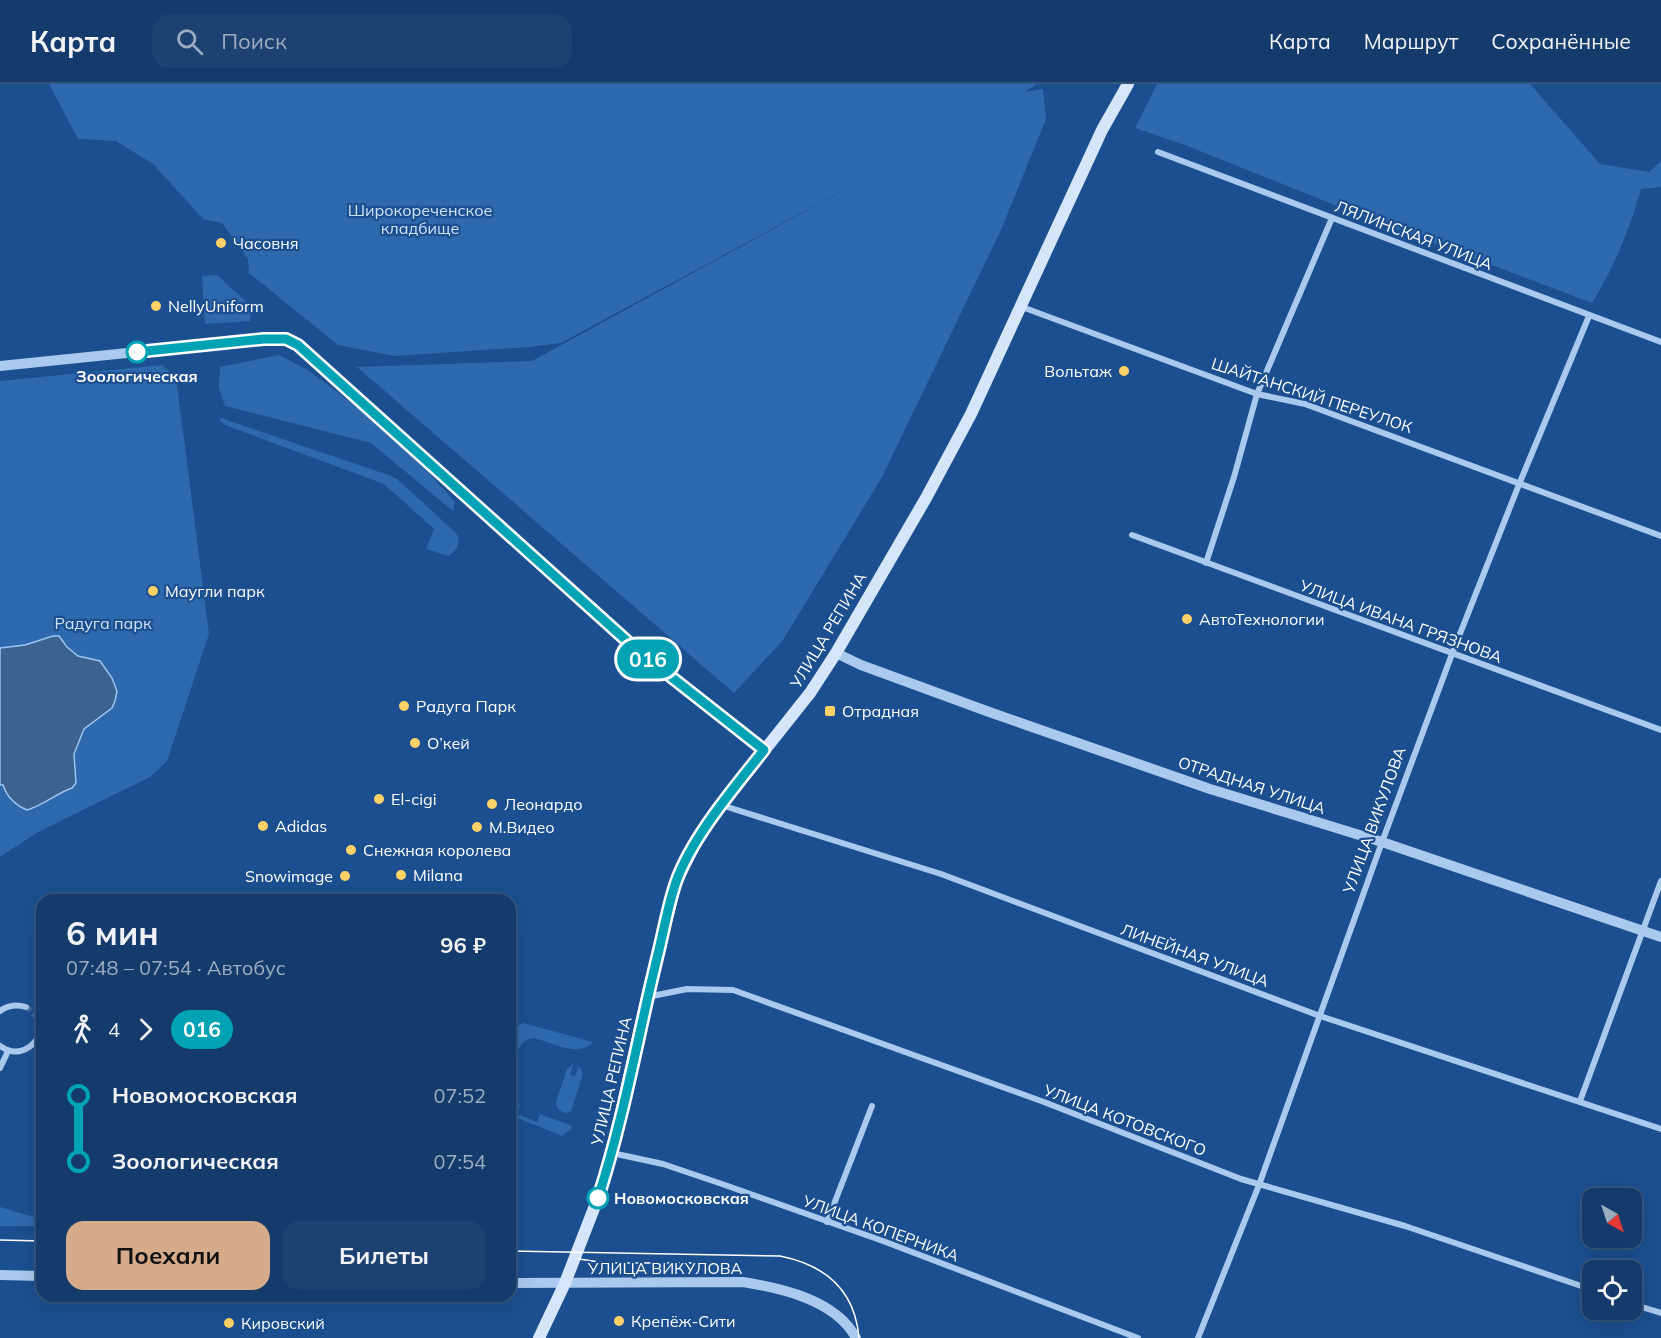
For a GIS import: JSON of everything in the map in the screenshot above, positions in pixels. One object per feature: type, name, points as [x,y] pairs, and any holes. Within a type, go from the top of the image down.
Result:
[{"type":"main road","name":"УЛИЦА РЕПИНА","points":[[539,1338],[565,1283],[598,1198],[612,1153],[676,882],[696,842],[720,805],[810,693],[836,653],[926,498],[971,414],[1102,130],[1128,84]]},
{"type":"street","name":"ЛЯЛИНСКАЯ УЛИЦА","points":[[1158,152],[1661,342]]},
{"type":"street","points":[[1206,563],[1234,477],[1257,394],[1332,218]]},
{"type":"street","name":"ШАЙТАНСКИЙ ПЕРЕУЛОК","points":[[1022,307],[1257,394],[1305,404],[1661,536]]},
{"type":"street","name":"УЛИЦА ВИКУЛОВА","points":[[1198,1338],[1258,1185],[1452,654],[1589,316]]},
{"type":"street","points":[[0,366],[264,339],[286,339],[298,345],[637,650],[764,750]]},
{"type":"street","name":"УЛИЦА ИВАНА ГРЯЗНОВА","points":[[1132,535],[1661,730]]},
{"type":"street","name":"ОТРАДНАЯ УЛИЦА","points":[[836,653],[861,665],[1210,789],[1382,842],[1661,938]]},
{"type":"street","name":"ЛИНЕЙНАЯ УЛИЦА","points":[[720,805],[941,874],[1320,1016],[1661,1129]]},
{"type":"street","points":[[1580,1101],[1661,881]]},
{"type":"street","name":"УЛИЦА КОТОВСКОГО","points":[[647,997],[687,989],[733,990],[1044,1102],[1240,1179],[1405,1226],[1582,1286]]},
{"type":"street","points":[[0,1011],[9,1006],[26,1007]]},
{"type":"street","points":[[0,1046],[8,1051],[17,1052],[26,1050],[36,1041]]},
{"type":"street","points":[[0,1068],[8,1051]]},
{"type":"street","points":[[827,1222],[872,1106]]},
{"type":"street","name":"УЛИЦА КОПЕРНИКА","points":[[612,1153],[663,1164],[827,1222],[1138,1338]]},
{"type":"street","points":[[0,1275],[36,1276]]},
{"type":"street","name":"УЛИЦА ВИКУЛОВА","points":[[516,1283],[743,1282],[771,1286],[802,1295],[816,1302],[842,1321],[856,1338]]},
{"type":"street","points":[[1642,1307],[1661,1313]]},
{"type":"green space","name":"Широкореченское кладбище","points":[[49,84],[1037,84],[1025,92],[1043,89],[1046,119],[1001,230],[882,477],[783,640],[734,693],[357,367],[532,361],[879,171],[561,343],[395,356],[338,345],[249,273],[248,259],[222,223],[203,219],[153,164],[116,141],[78,139]]},
{"type":"green space","points":[[1157,84],[1530,84],[1600,164],[1649,172],[1661,161],[1661,187],[1641,189],[1621,248],[1592,303],[1357,214],[1185,145],[1135,128]]},
{"type":"green space","points":[[217,275],[251,306],[250,321],[205,324],[202,276]]},
{"type":"green space","points":[[279,355],[308,370],[398,438],[455,502],[453,511],[371,443],[225,406],[219,388],[220,367]]},
{"type":"green space","name":"Радуга парк","points":[[162,365],[176,377],[209,634],[167,761],[150,777],[38,832],[0,857],[0,381]]},
{"type":"green space","points":[[221,418],[397,479],[457,534],[458,546],[449,556],[426,549],[434,529],[384,484],[225,425],[220,420]]},
{"type":"green space","points":[[523,1023],[593,1042],[587,1047],[573,1049],[535,1038],[529,1039],[520,1047],[516,1056],[517,1026]]},
{"type":"green space","points":[[573,1064],[570,1075],[575,1076],[579,1066],[583,1074],[571,1111],[566,1113],[559,1109],[556,1101],[567,1069]]},
{"type":"green space","points":[[516,1114],[537,1122],[540,1114],[572,1126],[562,1136],[516,1117]]},
{"type":"green space","points":[[0,1207],[36,1218],[36,1226],[0,1226]]},
{"type":"shaded area","points":[[59,636],[78,656],[100,661],[112,678],[117,691],[112,708],[84,729],[74,754],[76,783],[72,788],[27,810],[12,800],[3,785],[0,785],[0,648],[25,645]]},
{"type":"tunnel","points":[[26,1007],[36,1017]]},
{"type":"tram line","points":[[0,1240],[36,1241]]},
{"type":"tram line","points":[[516,1251],[780,1256],[796,1260],[824,1273],[844,1293],[851,1306],[859,1338]]},
{"type":"tram line","points":[[579,1259],[606,1263],[705,1263]]},
{"type":"bus line","name":"016","points":[[137,352],[264,339],[286,339],[298,345],[309,352],[637,650],[764,750],[720,805],[696,842],[676,882],[612,1153],[598,1198]]},
{"type":"place","name":"Часовня","points":[[221,243]]},
{"type":"place","name":"NellyUniform","points":[[156,306]]},
{"type":"place","name":"Зоологическая","points":[[137,352]]},
{"type":"place","name":"Вольтаж","points":[[1124,371]]},
{"type":"place","name":"Маугли парк","points":[[153,591]]},
{"type":"place","name":"АвтоТехнологии","points":[[1187,619]]},
{"type":"place","name":"Радуга Парк","points":[[404,706]]},
{"type":"place","name":"Отрадная","points":[[830,711]]},
{"type":"place","name":"О’кей","points":[[415,743]]},
{"type":"place","name":"El-cigi","points":[[379,799]]},
{"type":"place","name":"Леонардо","points":[[492,804]]},
{"type":"place","name":"Adidas","points":[[263,826]]},
{"type":"place","name":"М.Видео","points":[[477,827]]},
{"type":"place","name":"Снежная королева","points":[[351,850]]},
{"type":"place","name":"Milana","points":[[401,875]]},
{"type":"place","name":"Snowimage","points":[[345,876]]},
{"type":"place","name":"Новомосковская","points":[[598,1198]]},
{"type":"place","name":"Крепёж-Сити","points":[[619,1321]]},
{"type":"place","name":"Кировский","points":[[229,1323]]}]
